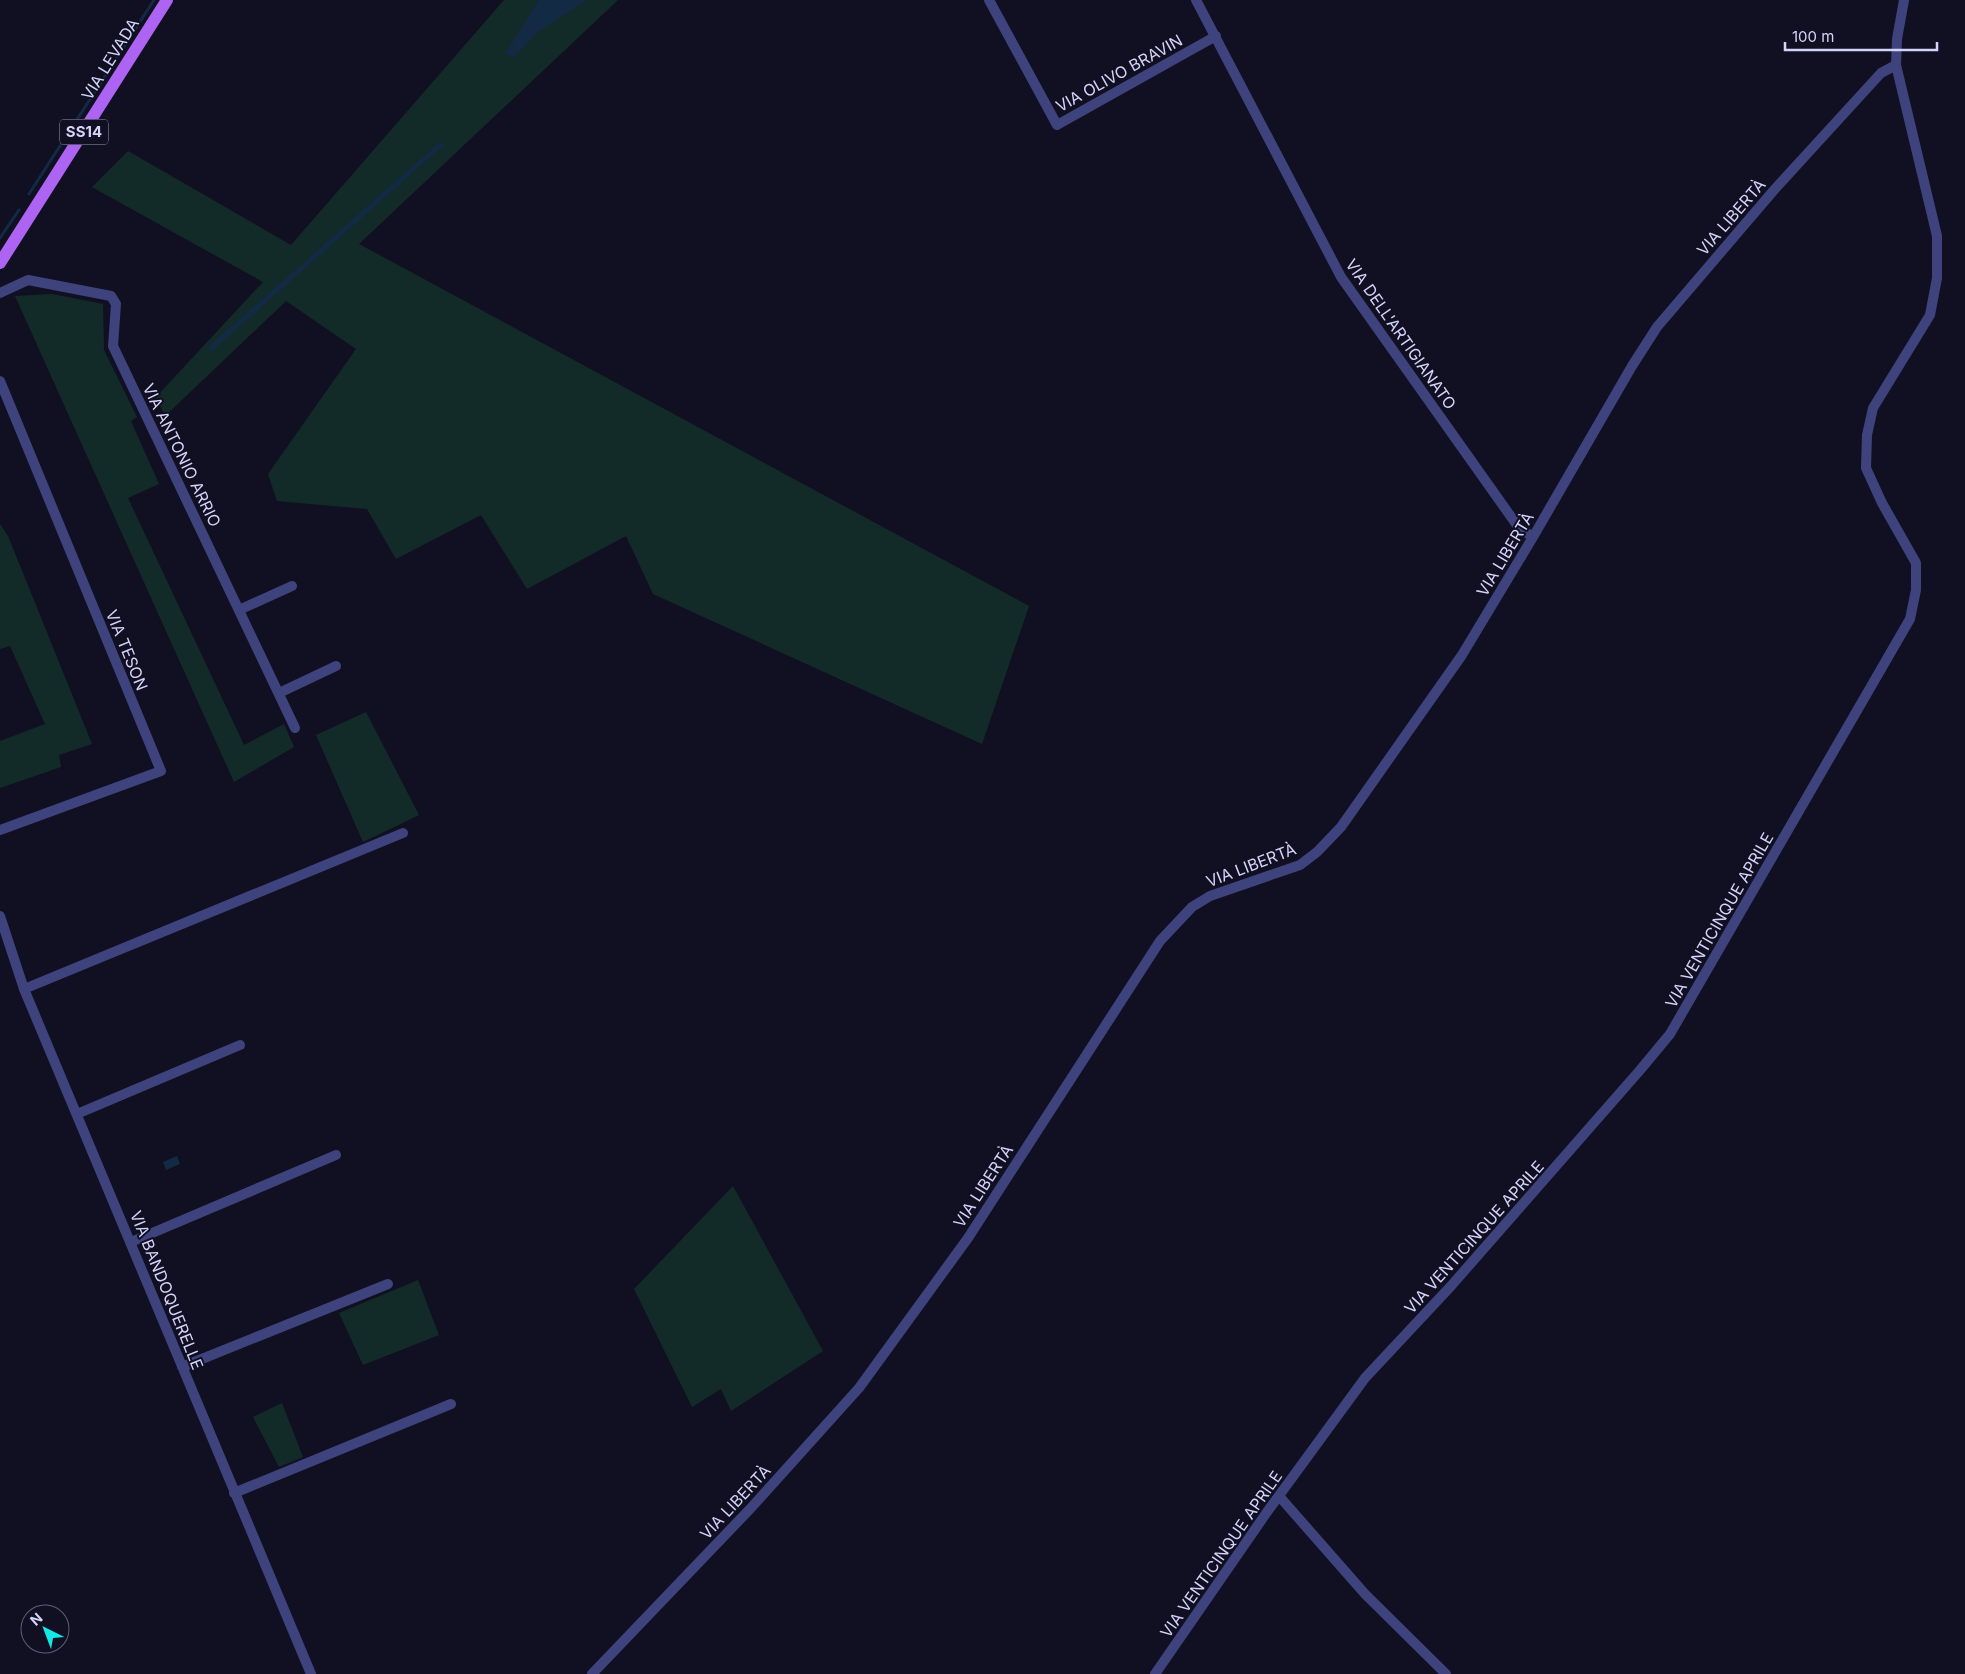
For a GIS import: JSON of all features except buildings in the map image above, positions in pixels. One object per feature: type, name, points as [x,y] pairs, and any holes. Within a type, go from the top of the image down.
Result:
[{"type":"main road","name":"VIA LEVADA","points":[[0,263],[167,0]]},
{"type":"street","name":"VIA OLIVO BRAVIN","points":[[989,0],[1057,125],[1216,36]]},
{"type":"street","name":"VIA DELL'ARTIGIANATO","points":[[1196,0],[1341,277],[1519,528],[1533,537]]},
{"type":"street","name":"VIA VENTICINQUE APRILE","points":[[1155,1674],[1279,1496],[1365,1378],[1452,1286],[1641,1070],[1670,1034],[1910,619],[1916,590],[1916,563],[1882,503],[1866,468],[1867,435],[1873,408],[1930,315],[1938,278],[1937,236],[1896,65],[1897,39],[1904,0]]},
{"type":"street","name":"VIA LIBERTÀ","points":[[592,1674],[750,1509],[859,1388],[968,1238],[1165,935],[1192,907],[1210,896],[1300,865],[1317,852],[1341,826],[1462,655],[1632,366],[1662,320],[1774,190],[1881,73],[1896,65]]},
{"type":"street","name":"VIA ANTONIO ARRIO","points":[[0,293],[28,280],[111,296],[116,304],[113,346],[295,728]]},
{"type":"street","name":"VIA TESON","points":[[0,381],[161,771],[0,830]]},
{"type":"street","points":[[239,610],[292,586]]},
{"type":"street","points":[[278,693],[336,666]]},
{"type":"street","points":[[24,988],[403,833]]},
{"type":"street","name":"VIA BANDOQUERELLE","points":[[0,916],[24,988],[311,1674]]},
{"type":"street","points":[[77,1114],[240,1045]]},
{"type":"street","points":[[131,1242],[336,1155]]},
{"type":"street","points":[[182,1367],[388,1284]]},
{"type":"street","points":[[234,1493],[451,1404]]},
{"type":"street","points":[[1279,1496],[1366,1594],[1446,1674]]},
{"type":"green space","points":[[504,0],[618,0],[359,244],[1029,606],[982,744],[653,594],[626,536],[527,589],[481,515],[396,559],[367,509],[277,501],[268,474],[356,349],[286,301],[165,416],[156,397],[263,282],[92,187],[128,151],[291,245]]},
{"type":"green space","points":[[52,294],[103,304],[104,350],[137,417],[131,421],[159,484],[128,498],[244,745],[284,724],[294,747],[234,782],[15,296]]},
{"type":"green space","points":[[0,524],[8,536],[92,744],[59,755],[61,767],[0,788],[0,741],[45,724],[10,646],[0,649]]},
{"type":"green space","points":[[366,712],[419,815],[363,842],[316,735]]},
{"type":"green space","points":[[733,1186],[823,1351],[731,1411],[721,1389],[692,1407],[634,1289]]},
{"type":"green space","points":[[418,1280],[439,1335],[363,1365],[339,1313]]},
{"type":"green space","points":[[282,1403],[303,1457],[279,1467],[253,1417]]},
{"type":"water","points":[[539,0],[586,0],[537,33],[513,58],[505,54]]},
{"type":"water","points":[[440,142],[445,144],[211,352],[208,347]]},
{"type":"water","points":[[177,1156],[180,1164],[166,1170],[163,1162]]},
{"type":"waterway","points":[[29,194],[154,0]]},
{"type":"waterway","points":[[0,238],[19,210]]}]
